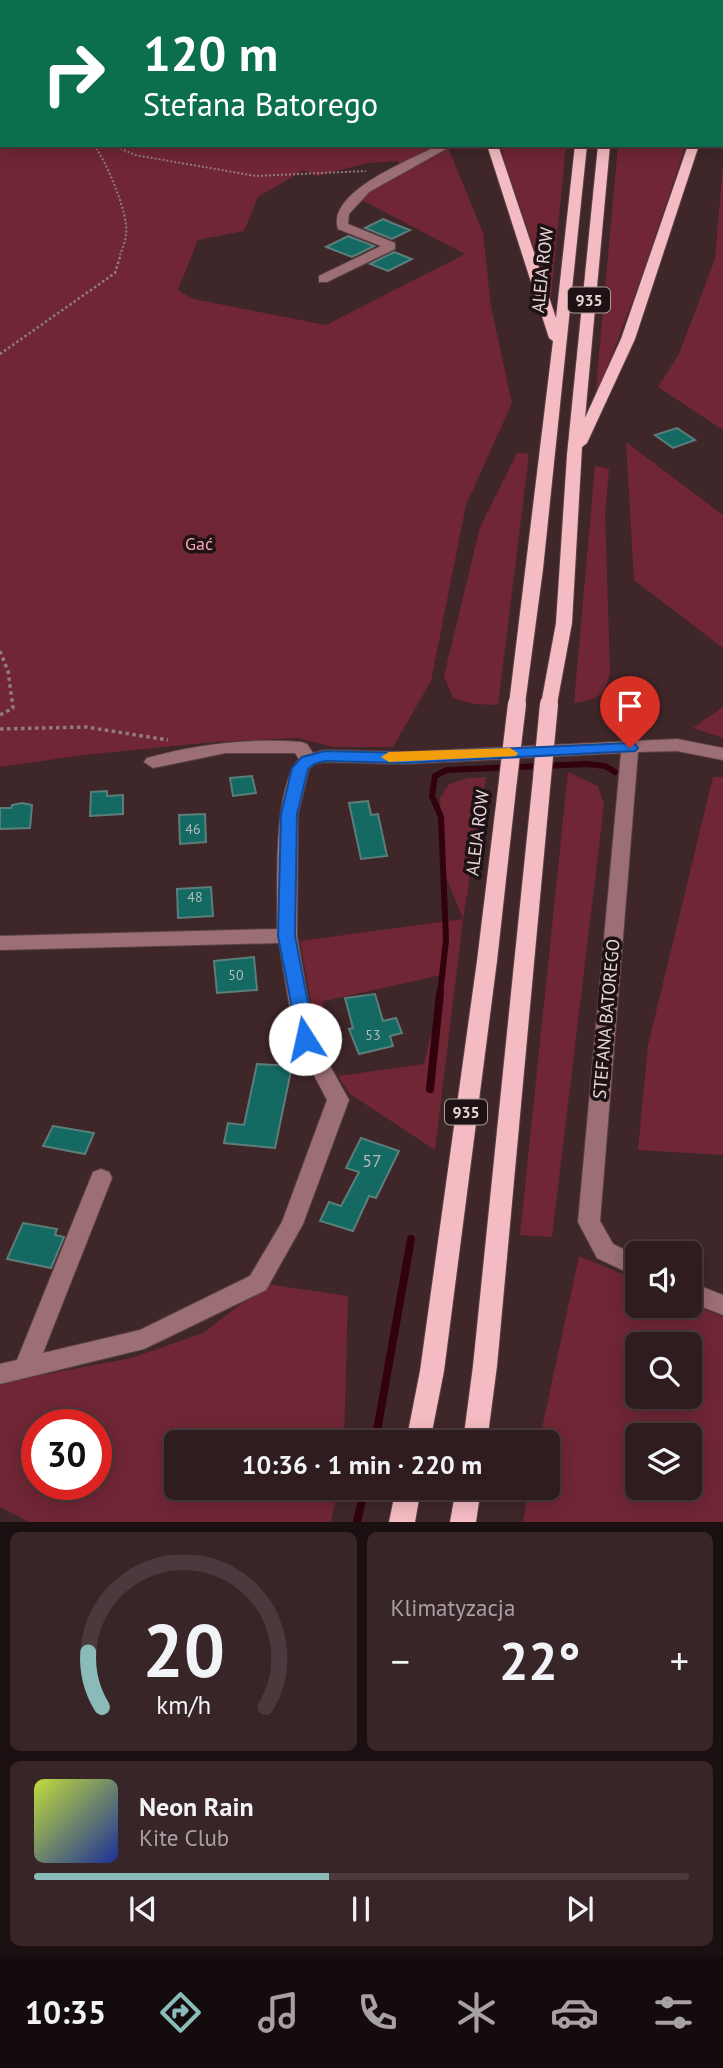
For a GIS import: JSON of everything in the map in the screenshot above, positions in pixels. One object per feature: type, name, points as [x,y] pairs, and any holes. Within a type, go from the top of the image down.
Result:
[{"type":"main road","points":[[493,147],[558,344]]},
{"type":"main road","name":"ALEJA ROW","points":[[420,1430],[434,1357],[485,975],[535,569],[581,147]]},
{"type":"main road","name":"935","points":[[477,1430],[485,1367],[549,704],[564,623],[574,455],[604,147]]},
{"type":"main road","points":[[574,455],[628,339],[693,147]]},
{"type":"main road","points":[[402,1522],[407,1500]]},
{"type":"main road","points":[[463,1522],[467,1500]]},
{"type":"street","points":[[323,279],[391,246],[346,228],[341,222],[360,193],[443,147]]},
{"type":"street","points":[[153,762],[207,749],[269,744],[302,748],[308,760]]},
{"type":"street","points":[[0,1374],[144,1339],[258,1283],[292,1224],[338,1100],[305,1039],[287,936],[289,814],[300,768],[308,760],[325,756],[405,758],[677,745],[723,754]]},
{"type":"street","name":"STEFANA BATOREGO","points":[[625,1261],[605,1251],[589,1222],[630,748]]},
{"type":"street","points":[[0,943],[287,936]]},
{"type":"street","points":[[24,1368],[101,1178]]},
{"type":"street","points":[[702,1297],[723,1305]]},
{"type":"path","points":[[0,355],[115,272],[127,232],[116,190],[95,147]]},
{"type":"path","points":[[117,147],[135,155],[256,176],[403,168]]},
{"type":"path","points":[[0,651],[8,671],[13,708],[0,715]]},
{"type":"path","points":[[0,729],[86,727],[168,740]]},
{"type":"green space","name":"Gać","points":[[0,147],[448,147],[483,233],[491,307],[512,403],[466,505],[431,681],[393,747],[335,747],[297,738],[214,742],[84,755],[0,767]],"holes":[[[397,161],[400,165],[352,195],[465,254],[326,325],[193,299],[178,290],[198,240],[244,231],[258,197],[304,170],[317,176],[368,163]]]},
{"type":"green space","points":[[501,147],[566,147],[551,297]]},
{"type":"green space","points":[[618,147],[685,147],[640,281],[595,400]]},
{"type":"green space","points":[[723,165],[723,430],[658,387],[679,354],[715,259]]},
{"type":"green space","points":[[626,442],[723,515],[723,648],[634,580]]},
{"type":"green space","points":[[517,453],[529,454],[498,705],[474,704],[453,698],[444,676],[480,527]]},
{"type":"green space","points":[[595,466],[609,469],[605,514],[610,672],[603,692],[595,698],[574,703]]},
{"type":"green space","points":[[723,707],[723,738],[693,728]]},
{"type":"green space","points":[[568,772],[598,786],[604,805],[552,1237],[520,1235]]},
{"type":"green space","points":[[486,777],[463,919],[443,870],[440,798],[449,784],[468,778]]},
{"type":"green space","points":[[713,777],[723,777],[723,1155],[638,1150],[648,1045]]},
{"type":"green space","points":[[463,919],[435,1150],[350,1094],[338,1076],[424,1064],[446,974],[324,1001],[315,1024],[300,941]]},
{"type":"green space","points":[[579,1256],[625,1275],[625,1318],[702,1318],[702,1308],[723,1317],[723,1522],[523,1522],[527,1500],[560,1500],[560,1430],[542,1430]]},
{"type":"green space","points":[[267,1284],[348,1296],[344,1430],[164,1430],[164,1500],[336,1500],[331,1522],[29,1522],[0,1507],[0,1383],[131,1358],[203,1333]]},
{"type":"building","points":[[383,219],[410,230],[392,239],[365,228]]},
{"type":"building","points":[[348,236],[374,246],[352,257],[326,247]]},
{"type":"building","points":[[394,252],[412,259],[388,271],[370,264]]},
{"type":"building","points":[[677,428],[695,440],[673,448],[655,435]]},
{"type":"building","points":[[252,776],[256,793],[233,796],[230,778]]},
{"type":"building","points":[[107,791],[107,796],[123,795],[123,814],[90,816],[91,792]]},
{"type":"building","points":[[368,801],[371,815],[378,814],[387,856],[361,859],[349,803]]},
{"type":"building","points":[[12,805],[32,805],[30,828],[0,829],[0,808],[11,808]]},
{"type":"building","points":[[205,814],[206,842],[180,844],[179,815]]},
{"type":"building","points":[[211,887],[213,916],[178,918],[177,889]]},
{"type":"building","points":[[254,957],[257,990],[217,993],[214,961]]},
{"type":"building","points":[[375,994],[383,1021],[396,1018],[402,1033],[390,1036],[393,1046],[359,1054],[349,1029],[353,1028],[345,998]]},
{"type":"building","points":[[257,1064],[292,1066],[275,1148],[224,1143],[228,1123],[244,1125]]},
{"type":"building","points":[[53,1126],[94,1133],[85,1154],[43,1146]]},
{"type":"building","points":[[361,1138],[399,1151],[376,1198],[369,1196],[353,1231],[320,1221],[329,1202],[341,1206],[359,1172],[346,1168]]},
{"type":"building","points":[[23,1223],[57,1229],[55,1235],[64,1237],[51,1268],[7,1259]]},
{"type":"waterway","points":[[440,994],[446,940],[441,817],[432,796],[435,776],[447,770],[587,764],[605,766],[615,772]]},
{"type":"waterway","points":[[430,1089],[440,993]]},
{"type":"waterway","points":[[377,1430],[411,1239]]},
{"type":"waterway","points":[[357,1522],[362,1500]]},
{"type":"slow traffic","points":[[389,757],[510,753]]},
{"type":"route","points":[[305,1039],[287,936],[289,814],[300,768],[308,760],[325,756],[405,758],[630,748]]}]
